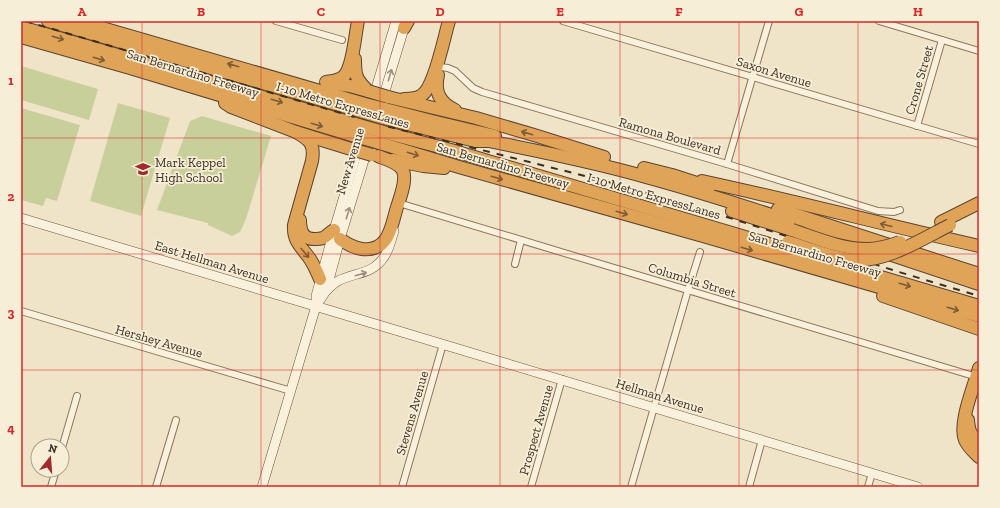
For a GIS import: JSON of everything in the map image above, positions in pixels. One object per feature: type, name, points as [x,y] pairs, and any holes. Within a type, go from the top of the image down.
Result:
[{"type":"highway","name":"I-10 Metro ExpressLanes","points":[[48,21],[364,108]]},
{"type":"highway","name":"San Bernardino Freeway","points":[[78,21],[293,82],[364,108],[604,158],[672,175],[979,274]]},
{"type":"highway","points":[[326,82],[337,81],[343,77],[349,69],[358,21]]},
{"type":"highway","points":[[361,21],[355,71],[359,81],[368,91]]},
{"type":"highway","points":[[394,98],[413,99],[422,96],[428,89],[433,79],[449,21]]},
{"type":"highway","name":"I-10 Metro ExpressLanes","points":[[21,27],[357,130]]},
{"type":"highway","name":"San Bernardino Freeway","points":[[21,37],[199,89],[357,130],[459,167],[979,316]]},
{"type":"highway","points":[[440,67],[437,77],[437,93],[451,108],[466,115]]},
{"type":"highway","points":[[293,82],[314,81],[350,86],[466,115],[604,158]]},
{"type":"highway","points":[[199,89],[231,107],[296,132],[351,149],[424,166],[443,168],[459,167]]},
{"type":"highway","name":"I-10 Metro ExpressLanes","points":[[384,113],[475,141],[490,141],[646,176],[760,211],[979,284]]},
{"type":"highway","points":[[296,132],[307,139],[312,145],[313,152],[312,161],[294,225],[294,231],[296,242],[310,260],[320,279]]},
{"type":"highway","name":"I-10 Metro ExpressLanes","points":[[378,137],[451,150],[979,306]]},
{"type":"highway","points":[[475,141],[631,180],[790,236]]},
{"type":"highway","points":[[351,149],[332,146],[326,147],[321,152],[314,166],[301,213],[301,230],[302,234],[306,238],[312,240],[337,235],[346,244],[372,250],[385,241],[390,233],[403,185],[403,170],[398,165],[375,155]]},
{"type":"highway","points":[[451,150],[790,236],[868,250],[883,248],[979,211]]},
{"type":"highway","points":[[402,204],[410,177],[414,172],[424,166]]},
{"type":"highway","points":[[672,175],[764,194],[907,230],[979,246]]},
{"type":"highway","points":[[945,224],[979,203]]},
{"type":"highway","points":[[965,270],[979,271]]},
{"type":"highway","points":[[848,278],[865,290],[974,328],[979,335]]},
{"type":"highway","points":[[978,376],[968,421],[969,430],[974,438],[979,441]]},
{"type":"highway","points":[[978,376],[965,416],[963,434],[966,441],[979,457]]},
{"type":"street","points":[[276,21],[299,24],[342,40]]},
{"type":"street","points":[[440,67],[455,21]]},
{"type":"street","name":"Saxon Avenue","points":[[563,21],[979,144]]},
{"type":"street","points":[[727,164],[769,21]]},
{"type":"street","points":[[879,21],[979,51]]},
{"type":"street","name":"New Avenue","points":[[262,487],[316,306],[316,296],[320,279],[337,235],[403,23]]},
{"type":"street","name":"Crone Street","points":[[917,126],[942,40]]},
{"type":"street","name":"Ramona Boulevard","points":[[440,67],[455,71],[473,88],[482,92],[727,164],[878,211],[894,212],[900,210]]},
{"type":"street","points":[[326,291],[337,282],[369,271],[380,263],[388,252],[402,204]]},
{"type":"street","name":"Columbia Street","points":[[402,204],[978,376]]},
{"type":"street","name":"East Hellman Avenue","points":[[21,218],[395,330]]},
{"type":"street","name":"New Avenue","points":[[316,306],[326,291],[337,235]]},
{"type":"street","points":[[515,264],[521,240]]},
{"type":"street","points":[[631,487],[700,252]]},
{"type":"street","name":"Hershey Avenue","points":[[21,311],[291,391]]},
{"type":"street","name":"Hellman Avenue","points":[[395,330],[918,487]]},
{"type":"street","name":"Stevens Avenue","points":[[402,487],[443,344]]},
{"type":"street","name":"Prospect Avenue","points":[[530,487],[562,379]]},
{"type":"street","points":[[65,438],[77,396]]},
{"type":"street","points":[[156,487],[176,420]]},
{"type":"street","points":[[749,487],[762,440]]},
{"type":"street","points":[[868,487],[872,473]]},
{"type":"green space","points":[[21,66],[98,89],[89,120],[21,100]]},
{"type":"green space","points":[[118,103],[170,118],[141,216],[90,201]]},
{"type":"green space","points":[[21,108],[80,125],[57,201],[46,198],[43,206],[21,200]]},
{"type":"green space","points":[[202,116],[271,136],[246,219],[240,232],[232,236],[208,225],[208,223],[157,210],[190,121]]},
{"type":"railway","points":[[25,21],[382,125],[601,180],[683,203],[979,296]]},
{"type":"place","name":"Mark Keppel High School","points":[[143,169]]}]
